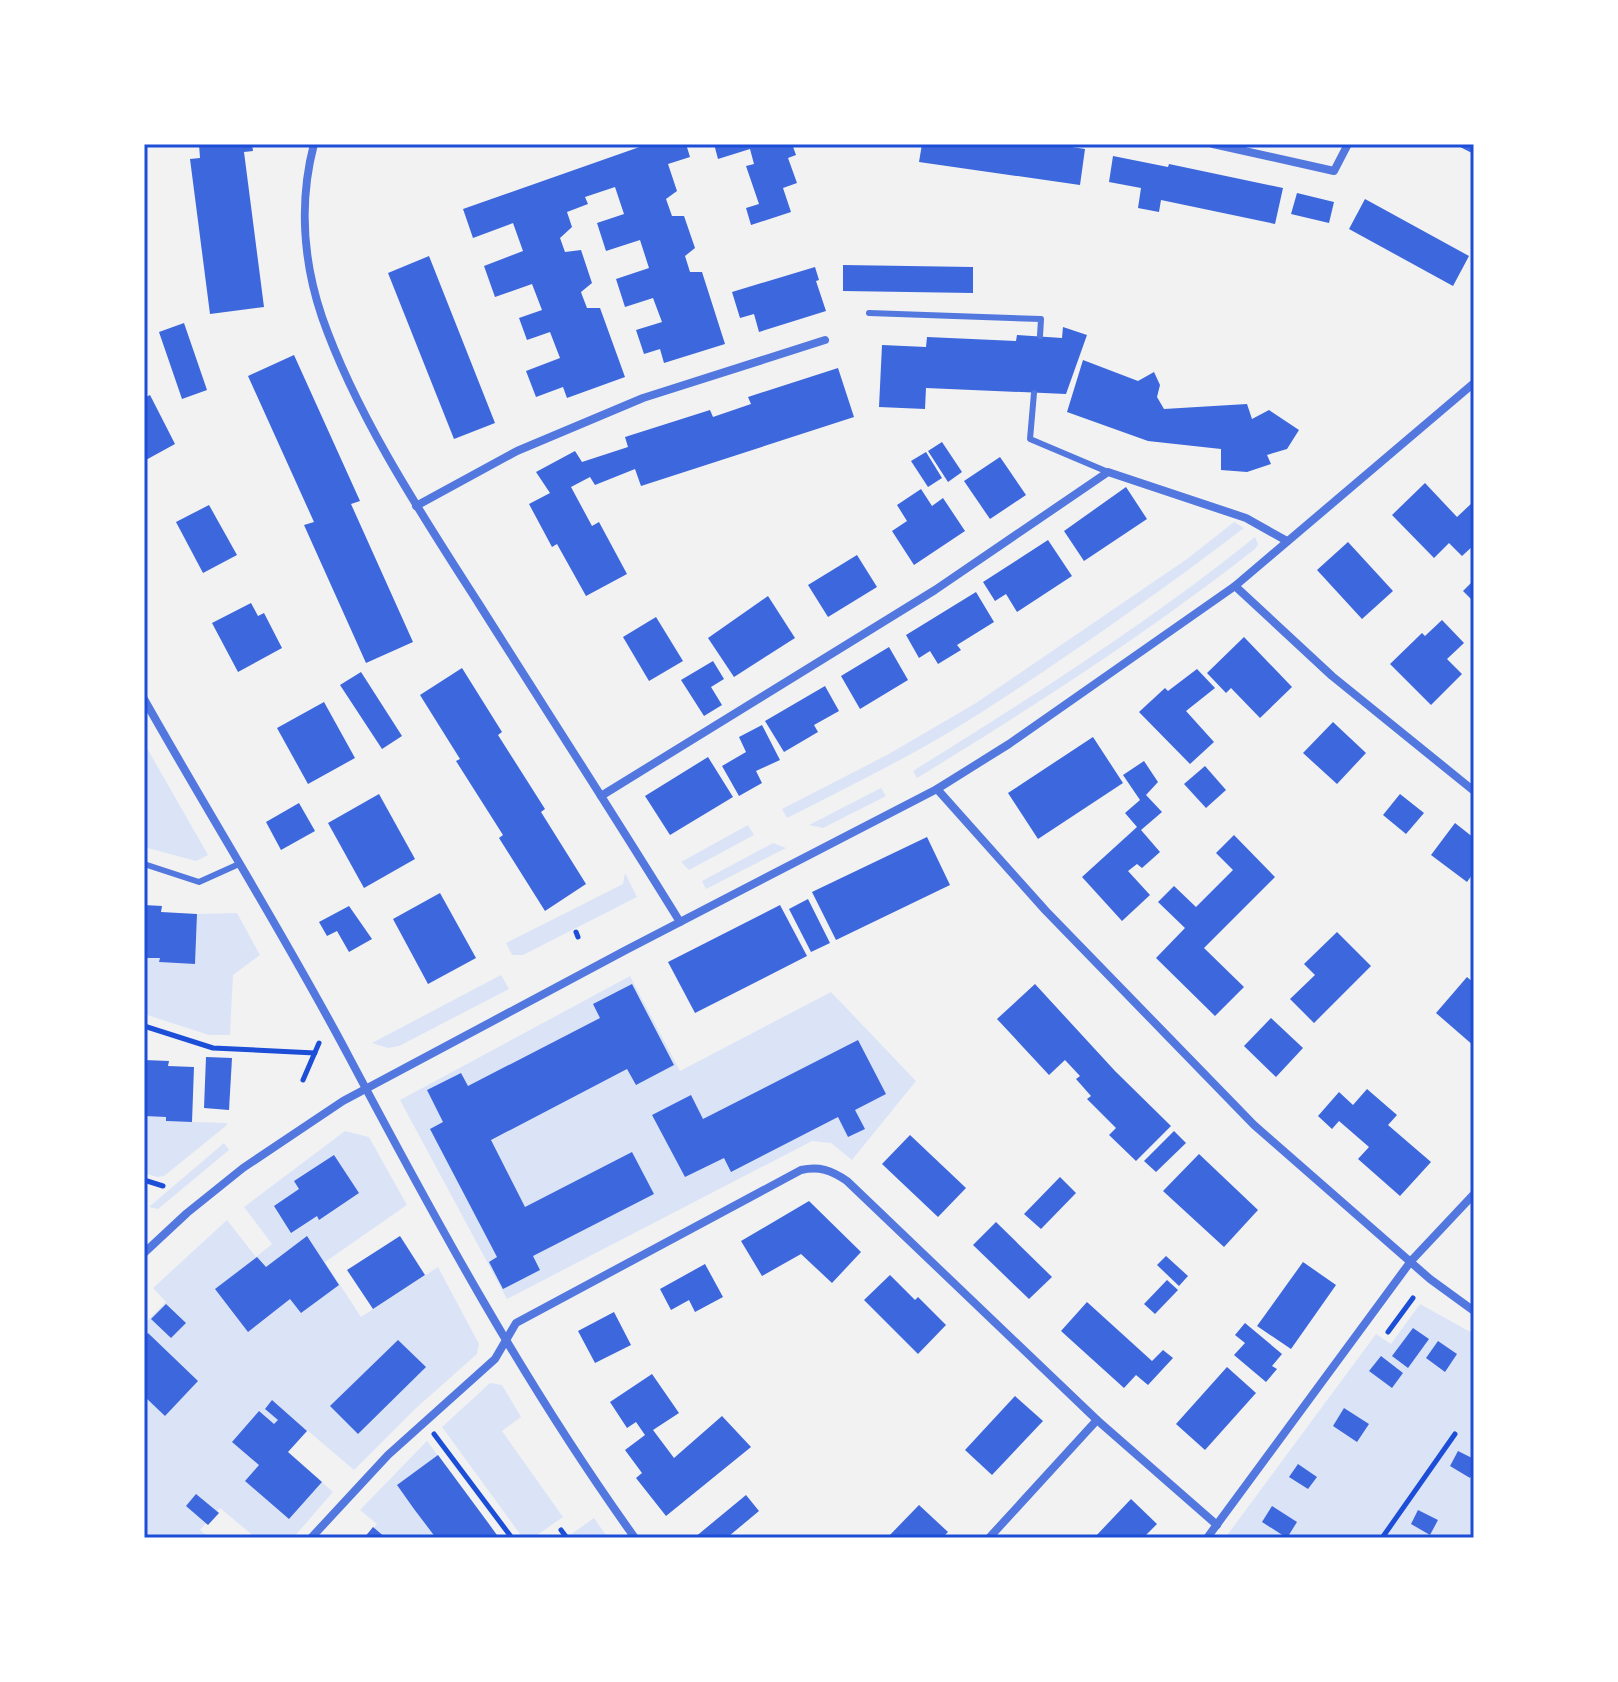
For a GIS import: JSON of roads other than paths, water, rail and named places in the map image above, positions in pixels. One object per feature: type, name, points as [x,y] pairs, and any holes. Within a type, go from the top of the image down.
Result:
[{"type":"street","points":[[314,144],[306,182],[305,231],[312,281],[353,388],[416,506],[680,922]]},
{"type":"street","points":[[1213,144],[1334,171],[1348,144]]},
{"type":"street","points":[[416,506],[517,451],[643,398],[825,340]]},
{"type":"street","points":[[144,1253],[243,1168],[365,1089],[937,789],[1009,744],[1235,586],[1474,383]]},
{"type":"street","points":[[601,796],[935,590],[1108,472],[1246,518],[1287,541]]},
{"type":"street","points":[[1235,586],[1332,676],[1474,791]]},
{"type":"street","points":[[144,699],[505,1341],[574,1451],[635,1538]]},
{"type":"street","points":[[937,789],[1056,922],[1254,1125],[1411,1261],[1474,1311]]},
{"type":"street","points":[[311,1538],[354,1489],[424,1421],[495,1359],[516,1323],[801,1170],[816,1167],[834,1172],[847,1181],[1097,1420],[1217,1525]]},
{"type":"street","points":[[1207,1538],[1411,1261],[1474,1194]]},
{"type":"street","points":[[989,1538],[1097,1420]]},
{"type":"lane","points":[[869,313],[1041,319],[1040,336]]},
{"type":"lane","points":[[1034,393],[1030,439],[1108,472]]},
{"type":"lane","points":[[144,864],[199,882],[239,864]]}]
